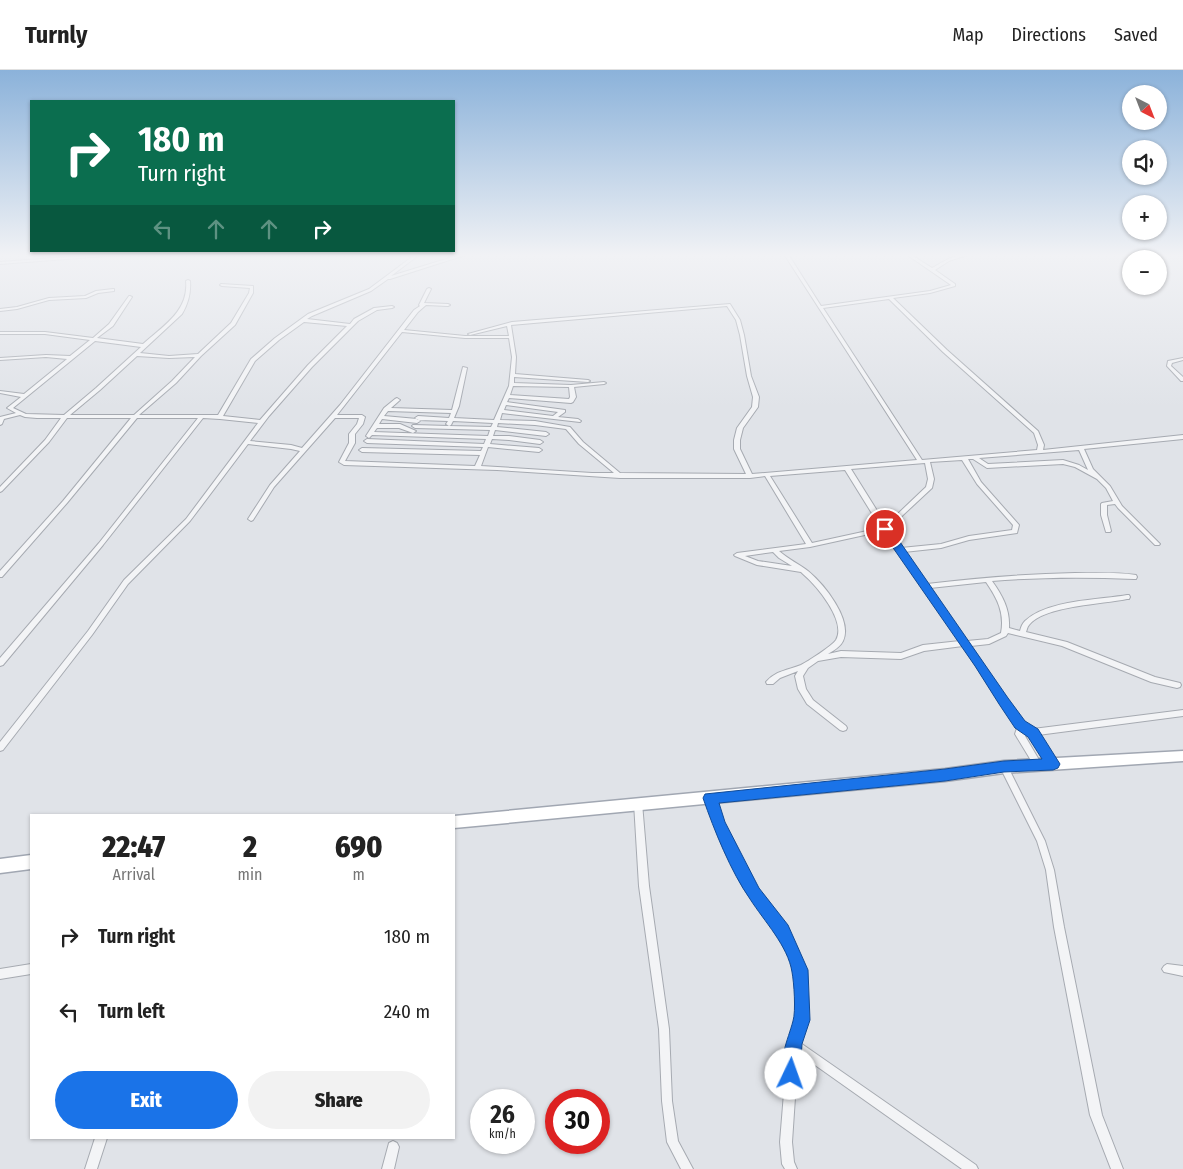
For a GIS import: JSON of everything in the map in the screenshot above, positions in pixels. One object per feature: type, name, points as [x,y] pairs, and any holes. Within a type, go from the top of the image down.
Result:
[{"type":"main road","points":[[455,822],[945,775],[1004,766],[1183,756]]},
{"type":"main road","points":[[0,866],[30,862]]},
{"type":"street","points":[[0,310],[27,305]]},
{"type":"street","points":[[124,305],[111,325],[96,339],[10,408],[21,413],[37,416],[220,417],[262,422]]},
{"type":"street","points":[[0,490],[47,441],[66,415],[145,346],[183,309],[184,305]]},
{"type":"street","points":[[0,575],[66,502],[133,418],[151,400],[178,379],[199,355],[233,324],[244,305]]},
{"type":"street","points":[[220,417],[253,360],[302,320],[331,305]]},
{"type":"street","points":[[462,336],[516,322],[724,305]]},
{"type":"street","points":[[728,305],[738,320],[749,376],[756,397],[756,407],[740,428],[737,440],[737,449],[750,476]]},
{"type":"street","points":[[833,305],[820,307],[920,462]]},
{"type":"street","points":[[898,305],[945,351],[1036,432],[1041,445],[1040,450]]},
{"type":"street","points":[[251,519],[272,486],[333,416],[421,306]]},
{"type":"street","points":[[0,748],[90,633],[126,582],[188,520],[246,442],[310,366],[342,336],[349,325],[376,309],[392,307]]},
{"type":"street","points":[[302,320],[349,325]]},
{"type":"street","points":[[477,468],[512,384],[514,357],[509,324]]},
{"type":"street","points":[[401,331],[462,336],[510,337]]},
{"type":"street","points":[[0,333],[45,334],[145,346]]},
{"type":"street","points":[[135,354],[169,358],[199,355]]},
{"type":"street","points":[[0,359],[46,356],[71,358]]},
{"type":"street","points":[[1183,359],[1174,360],[1170,362],[1169,366],[1183,380]]},
{"type":"street","points":[[434,467],[454,412],[465,368]]},
{"type":"street","points":[[513,375],[588,381]]},
{"type":"street","points":[[512,384],[571,386],[604,383]]},
{"type":"street","points":[[507,396],[571,401],[573,397],[571,386]]},
{"type":"street","points":[[0,392],[25,396]]},
{"type":"street","points":[[359,464],[362,450],[370,433],[386,409],[397,400]]},
{"type":"street","points":[[504,403],[563,411],[556,417]]},
{"type":"street","points":[[386,409],[415,412],[454,412]]},
{"type":"street","points":[[500,411],[578,421]]},
{"type":"street","points":[[415,412],[415,426]]},
{"type":"street","points":[[398,466],[415,426],[426,412]]},
{"type":"street","points":[[1,420],[21,413]]},
{"type":"street","points":[[333,416],[362,417],[360,424],[352,434],[352,443],[342,462],[620,476],[767,475],[1040,450],[1081,448],[1183,437]]},
{"type":"street","points":[[381,417],[415,426],[445,437],[540,442]]},
{"type":"street","points":[[0,663],[101,544],[201,418]]},
{"type":"street","points":[[370,433],[450,420],[535,423],[568,428],[581,443],[620,476]]},
{"type":"street","points":[[375,426],[493,428],[546,434]]},
{"type":"street","points":[[367,441],[408,444],[488,445],[539,450]]},
{"type":"street","points":[[246,442],[302,450]]},
{"type":"street","points":[[1081,448],[1091,470],[1117,502],[1157,544]]},
{"type":"street","points":[[362,450],[404,453],[484,454]]},
{"type":"street","points":[[974,457],[988,466],[1063,462],[1077,466],[1099,478]]},
{"type":"street","points":[[900,550],[941,546],[969,538],[1015,532],[1016,526],[979,483],[964,458]]},
{"type":"street","points":[[804,570],[771,567],[737,555],[810,545],[885,529],[929,488],[931,480],[927,461]]},
{"type":"street","points":[[847,468],[885,529],[1020,724],[1033,733],[1053,764]]},
{"type":"street","points":[[767,475],[810,545]]},
{"type":"street","points":[[1108,531],[1104,515],[1104,504],[1117,502]]},
{"type":"street","points":[[770,682],[777,676],[805,666],[816,659],[838,642],[842,634],[840,624],[826,591],[804,570],[783,560],[774,550]]},
{"type":"street","points":[[925,586],[987,579],[1078,574],[1134,577]]},
{"type":"street","points":[[816,659],[841,654],[901,656],[923,648],[989,641],[1004,634],[1007,624],[1005,610],[987,579]]},
{"type":"street","points":[[1022,634],[1023,628],[1030,620],[1046,612],[1072,605],[1127,597]]},
{"type":"street","points":[[1005,630],[1064,644],[1154,680],[1177,685]]},
{"type":"street","points":[[805,666],[799,676],[802,689],[810,702],[843,728]]},
{"type":"street","points":[[1020,734],[1183,714]]},
{"type":"street","points":[[1020,724],[1020,734],[1038,765]]},
{"type":"street","points":[[1004,766],[1033,824],[1050,870],[1059,927],[1096,1115],[1117,1169]]},
{"type":"street","points":[[710,798],[719,823],[754,893],[782,930],[800,970],[802,1020],[793,1044],[786,1142],[788,1164],[791,1169]]},
{"type":"street","points":[[638,803],[644,886],[664,1028],[667,1101],[673,1142],[687,1169]]},
{"type":"street","points":[[0,974],[30,969]]},
{"type":"street","points":[[1168,969],[1183,971]]},
{"type":"street","points":[[793,1044],[972,1169]]},
{"type":"street","points":[[91,1169],[101,1139]]},
{"type":"street","points":[[388,1169],[393,1147]]},
{"type":"route","points":[[791,1074],[793,1044],[802,1020],[803,990],[800,970],[782,930],[754,893],[719,823],[710,798],[945,775],[1004,766],[1053,764],[1033,733],[1020,724],[1003,701],[979,663],[885,529]]}]
